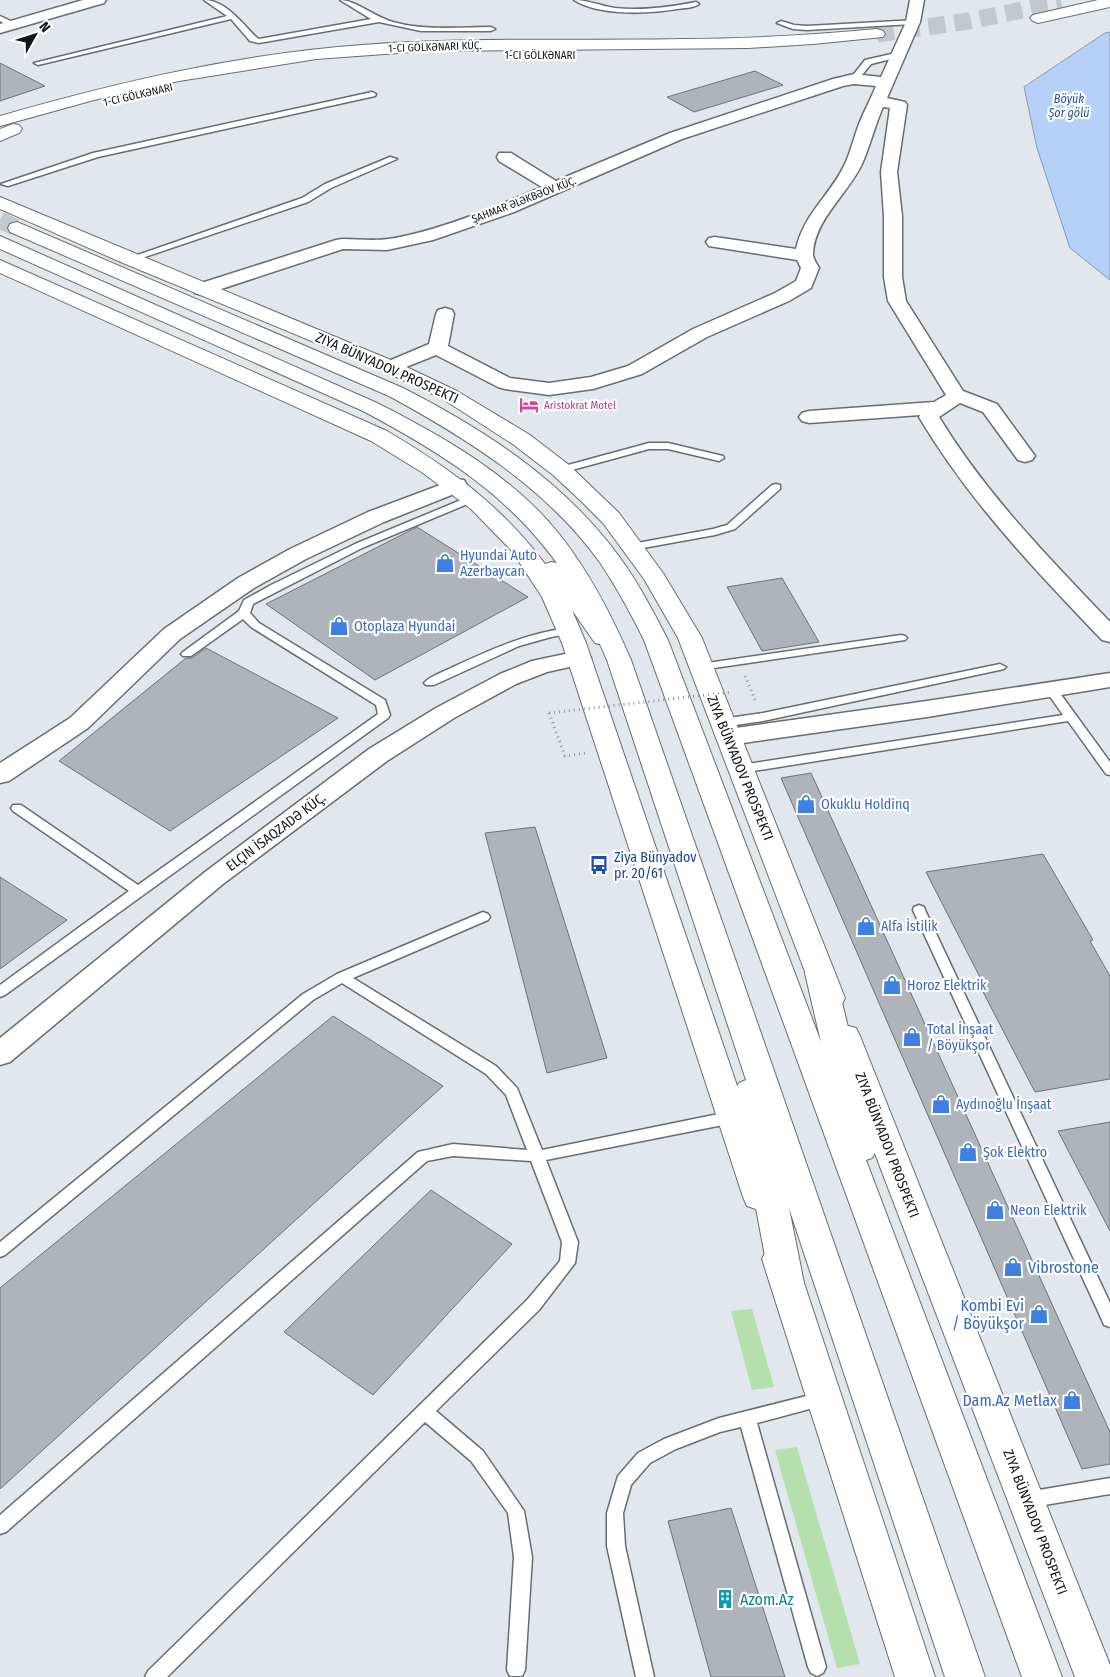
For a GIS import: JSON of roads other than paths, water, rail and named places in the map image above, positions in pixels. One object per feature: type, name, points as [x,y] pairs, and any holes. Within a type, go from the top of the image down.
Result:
[{"type":"main road","points":[[1038,18],[1110,2]]},
{"type":"main road","points":[[3,130],[96,94],[167,78],[263,61],[360,50],[463,46],[744,44],[830,40],[877,34]]},
{"type":"main road","points":[[3,130],[176,86],[272,70],[365,59],[464,55],[752,53],[864,45]]},
{"type":"main road","points":[[2,188],[130,259]]},
{"type":"main road","name":"ZIYA BÜNYADOV PROSPEKTI","points":[[2,188],[18,230],[405,424],[452,454],[506,494],[542,529],[569,564],[600,616],[619,660],[965,1677]]},
{"type":"main road","points":[[0,214],[17,214],[18,230]]},
{"type":"main road","name":"ZIYA BÜNYADOV PROSPEKTI","points":[[18,230],[130,259],[391,367],[450,395],[485,415],[561,470],[610,518],[632,547],[655,578],[690,638],[1095,1677]]},
{"type":"main road","name":"ZIYA BÜNYADOV PROSPEKTI","points":[[18,230],[369,381],[433,411],[509,460],[540,484],[580,522],[608,556],[644,613],[656,640],[1042,1677]]},
{"type":"main road","points":[[0,266],[345,420],[411,455],[464,491],[508,525],[548,564],[581,605],[619,660]]},
{"type":"main road","points":[[464,491],[506,530],[539,573],[554,598],[579,658],[733,1117],[915,1677]]},
{"type":"main road","points":[[580,522],[630,566],[690,638]]},
{"type":"main road","points":[[820,973],[887,1260]]},
{"type":"main road","points":[[730,989],[787,1283]]},
{"type":"street","points":[[4,24],[99,0]]},
{"type":"street","points":[[391,367],[424,352],[438,348],[505,383],[548,389],[593,383],[635,370],[700,333],[782,297],[804,284],[810,268],[804,256],[808,235],[816,218],[830,202],[853,165],[868,122],[913,22],[917,0]]},
{"type":"street","points":[[847,81],[885,82]]},
{"type":"street","name":"ŞAHMAR ƏLƏKBƏOV KÜÇ.","points":[[202,289],[342,244],[387,245],[428,236],[508,208],[676,136],[847,81]]},
{"type":"street","points":[[878,101],[899,105],[889,172],[893,216],[892,278],[897,301],[956,395],[990,408],[1025,456]]},
{"type":"street","points":[[505,156],[556,188]]},
{"type":"street","points":[[715,242],[804,256]]},
{"type":"street","points":[[438,348],[445,314]]},
{"type":"street","points":[[808,417],[938,408],[952,402],[956,395]]},
{"type":"street","points":[[938,408],[929,417],[941,439],[999,518],[1110,635]]},
{"type":"street","points":[[0,775],[79,723],[172,634],[246,583],[298,554],[376,517],[464,491]]},
{"type":"street","name":"ELÇIN İSAQZADƏ KÜÇ.","points":[[0,1054],[214,878],[378,755],[445,713],[508,678],[540,666],[579,658]]},
{"type":"street","points":[[726,730],[928,709],[1050,688],[1110,680]]},
{"type":"lane","points":[[207,0],[233,17],[253,39],[259,41],[378,20]]},
{"type":"lane","points":[[345,1],[359,0]]},
{"type":"lane","points":[[577,0],[614,10],[670,9],[696,4]]},
{"type":"lane","points":[[345,1],[378,20],[398,25],[434,30],[490,28]]},
{"type":"lane","points":[[38,63],[233,17]]},
{"type":"lane","points":[[781,23],[793,27],[807,28],[913,22]]},
{"type":"lane","points":[[847,81],[868,62],[900,54]]},
{"type":"lane","points":[[2,188],[96,155],[372,94]]},
{"type":"lane","points":[[130,259],[305,200],[336,183],[394,158]]},
{"type":"lane","points":[[561,470],[649,446],[668,446],[719,458]]},
{"type":"lane","points":[[632,547],[716,532],[731,527],[776,487]]},
{"type":"lane","points":[[187,654],[244,614],[248,602],[297,575],[406,525],[464,491]]},
{"type":"lane","points":[[0,992],[384,715],[381,703],[255,625],[244,614]]},
{"type":"lane","points":[[430,683],[521,641],[555,632],[568,631]]},
{"type":"lane","points":[[700,667],[901,638]]},
{"type":"lane","points":[[726,730],[781,713],[1000,667]]},
{"type":"lane","points":[[1050,688],[1110,771]]},
{"type":"lane","points":[[741,769],[1071,717]]},
{"type":"lane","points":[[17,808],[138,891]]},
{"type":"lane","points":[[919,910],[1110,1320]]},
{"type":"lane","points":[[0,1251],[308,997],[342,977],[483,917]]},
{"type":"lane","points":[[154,1677],[533,1305],[567,1263],[570,1242],[512,1092],[491,1070],[342,977]]},
{"type":"lane","points":[[0,1526],[423,1156],[453,1150],[538,1156],[733,1117]]},
{"type":"lane","points":[[645,1677],[616,1546],[615,1513],[624,1481],[644,1458],[670,1444],[718,1425],[825,1398]]},
{"type":"lane","points":[[424,1411],[477,1456],[516,1511],[523,1557],[516,1670]]},
{"type":"lane","points":[[746,1418],[817,1667]]},
{"type":"lane","points":[[1026,1500],[1110,1486]]},
{"type":"water","name":"Böyük Şor gölü","points":[[1110,32],[1110,280],[1070,248],[1037,148],[1024,87],[1105,33]]},
{"type":"tunnel","points":[[877,34],[969,21],[1061,2]]},
{"type":"tunnel","points":[[0,220],[17,228]]},
{"type":"place","name":"Aristokrat Motel","points":[[529,405]]},
{"type":"place","name":"Hyundai Auto Azerbaycan","points":[[445,563]]},
{"type":"place","name":"Otoplaza Hyundai","points":[[339,626]]},
{"type":"place","name":"Okuklu Holdinq","points":[[806,804]]},
{"type":"place","name":"Ziya Bünyadov pr. 20/61","points":[[599,865]]},
{"type":"place","name":"Alfa İstilik","points":[[866,926]]},
{"type":"place","name":"Horoz Elektrik","points":[[892,985]]},
{"type":"place","name":"Total İnşaat / Böyükşor","points":[[912,1037]]},
{"type":"place","name":"Aydınoğlu İnşaat","points":[[941,1104]]},
{"type":"place","name":"Şok Elektro","points":[[968,1152]]},
{"type":"place","name":"Neon Elektrik","points":[[995,1210]]},
{"type":"place","name":"Vibrostone","points":[[1013,1267]]},
{"type":"place","name":"Kombi Evi / Böyükşor","points":[[1039,1314]]},
{"type":"place","name":"Dam.Az Metlax","points":[[1072,1400]]},
{"type":"place","name":"Azom.Az","points":[[725,1599]]}]
